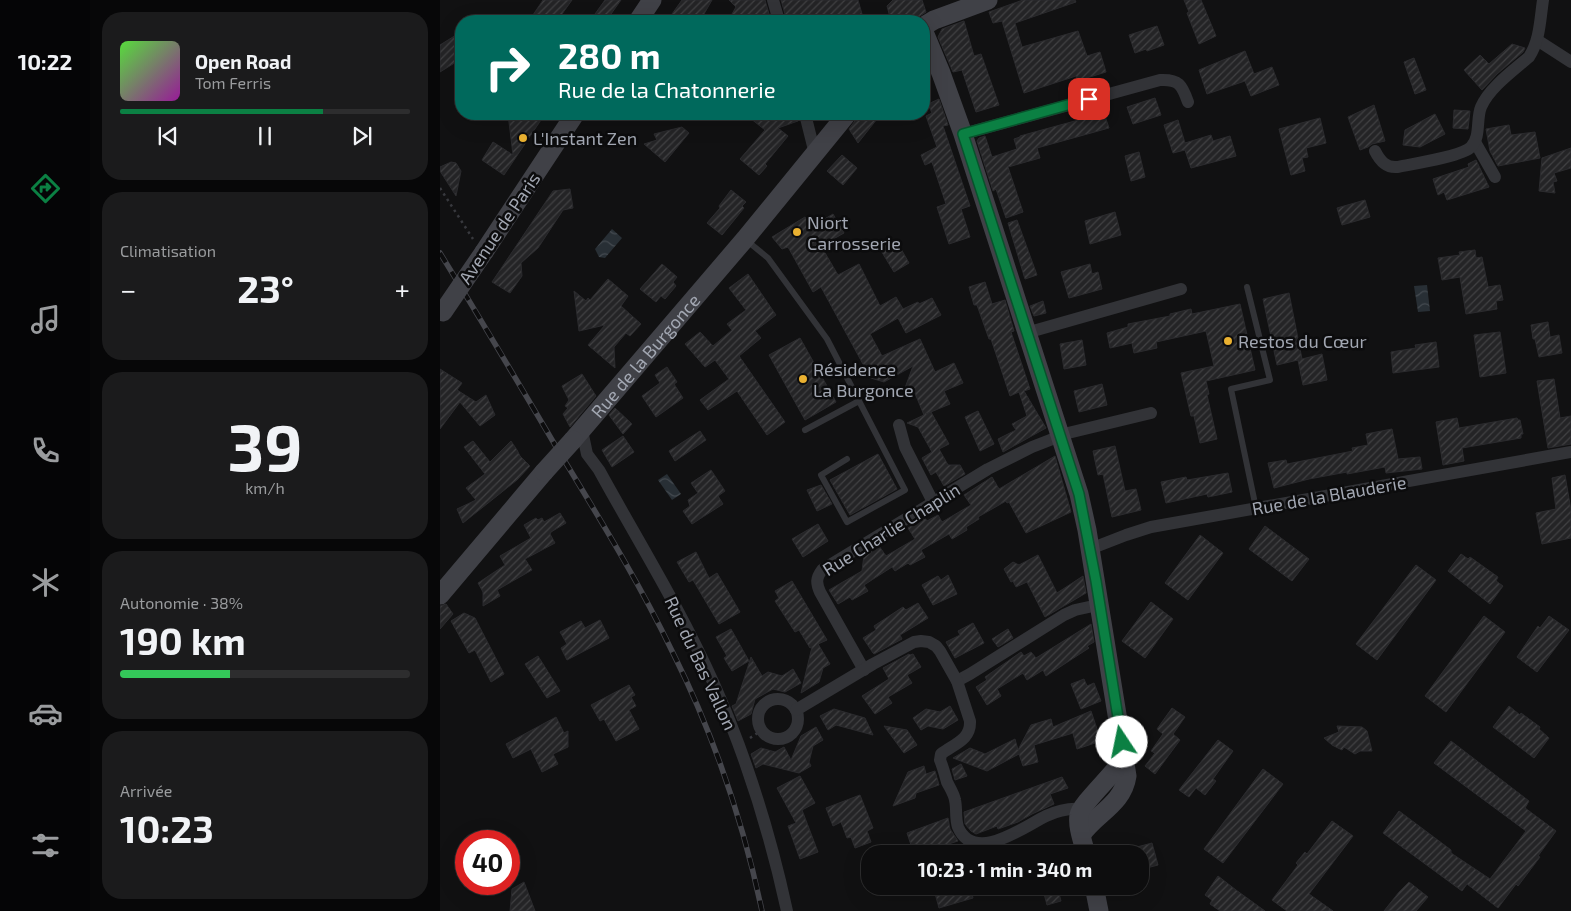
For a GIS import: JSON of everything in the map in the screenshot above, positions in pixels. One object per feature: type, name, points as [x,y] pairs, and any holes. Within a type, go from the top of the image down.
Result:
[{"type":"street","points":[[642,15],[652,0]]},
{"type":"street","points":[[773,0],[777,15]]},
{"type":"street","points":[[930,22],[988,0]]},
{"type":"street","points":[[1375,151],[1382,163],[1391,167],[1397,167],[1460,153],[1470,148],[1474,142],[1479,116],[1486,98],[1529,57],[1537,40],[1543,0]]},
{"type":"street","points":[[1537,40],[1571,62]]},
{"type":"street","points":[[930,46],[942,73],[963,134],[1079,494],[1090,549],[1127,776],[1122,794],[1116,802],[1094,820],[1082,834]]},
{"type":"street","points":[[963,134],[1160,80],[1169,79],[1177,82],[1183,88],[1188,102]]},
{"type":"street","name":"Avenue de Paris","points":[[442,315],[571,120]]},
{"type":"street","points":[[806,120],[815,154]]},
{"type":"street","name":"Rue de la Burgonce","points":[[440,595],[745,239],[842,120]]},
{"type":"street","points":[[1474,142],[1495,177]]},
{"type":"street","points":[[1026,332],[1181,289]]},
{"type":"street","name":"Rue Charlie Chaplin","points":[[864,670],[820,592],[817,577],[822,570],[988,469],[1032,447],[1060,436],[1152,413]]},
{"type":"street","points":[[899,425],[905,447],[933,502]]},
{"type":"street","name":"Rue du Bas Vallon","points":[[577,435],[584,435],[587,454],[599,470],[683,621],[723,706],[739,745],[761,812],[786,911]]},
{"type":"street","name":"Rue de la Blauderie","points":[[1090,549],[1126,534],[1151,527],[1571,452]]},
{"type":"street","points":[[957,681],[1064,615],[1075,610],[1098,605]]},
{"type":"street","points":[[796,710],[914,642],[929,642],[940,651],[957,681],[968,716],[970,728],[964,739],[941,754],[940,760],[955,799],[956,819],[962,834],[969,840],[987,843],[1021,831],[1045,816],[1059,811],[1080,809]]},
{"type":"street","points":[[1084,845],[1078,817],[1080,809],[1113,774],[1125,757]]},
{"type":"street","points":[[1096,895],[1099,911]]},
{"type":"lane","points":[[745,239],[768,258],[827,339],[905,490],[847,522],[821,475],[847,459]]},
{"type":"lane","points":[[1247,287],[1270,380],[1231,389],[1256,508]]},
{"type":"lane","points":[[805,430],[859,401]]},
{"type":"path","points":[[440,188],[468,234],[484,252]]},
{"type":"water","points":[[612,229],[622,238],[605,258],[599,257],[595,249]]},
{"type":"water","points":[[1427,285],[1430,311],[1418,312],[1414,286]]},
{"type":"water","points":[[667,474],[681,494],[672,500],[658,480]]},
{"type":"building","points":[[543,0],[572,0],[561,15],[533,15]]},
{"type":"building","points":[[605,0],[621,0],[610,15],[594,15]]},
{"type":"building","points":[[682,0],[712,0],[703,15],[671,15]]},
{"type":"building","points":[[729,0],[765,0],[769,15],[731,15],[736,7]]},
{"type":"building","points":[[781,0],[858,0],[862,15],[785,15]]},
{"type":"building","points":[[893,0],[922,0],[926,12],[921,15],[889,15],[887,6]]},
{"type":"building","points":[[1023,0],[1075,0],[1076,2],[1015,23],[1022,47],[1078,31],[1087,56],[1100,52],[1106,72],[1077,81],[1076,76],[1024,93],[1002,21],[993,23],[989,12]]},
{"type":"building","points":[[1184,0],[1201,0],[1216,36],[1199,44]]},
{"type":"building","points":[[964,21],[974,56],[981,54],[999,105],[976,112],[962,70],[953,72],[938,37],[942,29]]},
{"type":"building","points":[[1157,26],[1164,45],[1135,53],[1129,35]]},
{"type":"building","points":[[455,36],[455,63],[440,72],[440,45]]},
{"type":"building","points":[[1512,44],[1525,48],[1482,90],[1464,70],[1480,55],[1489,64]]},
{"type":"building","points":[[1245,51],[1254,74],[1272,67],[1279,85],[1251,96],[1245,81],[1207,94],[1199,70]]},
{"type":"building","points":[[1414,58],[1426,90],[1415,94],[1404,62]]},
{"type":"building","points":[[1155,98],[1161,115],[1133,124],[1127,107]]},
{"type":"building","points":[[939,99],[948,125],[943,126],[970,206],[961,209],[970,237],[949,244],[937,207],[946,204],[932,162],[925,165],[921,155],[937,147],[927,120],[930,120],[930,114],[932,113],[930,103]]},
{"type":"building","points":[[1374,105],[1385,141],[1372,144],[1360,150],[1348,117]]},
{"type":"building","points":[[1454,110],[1470,111],[1468,129],[1453,128]]},
{"type":"building","points":[[1104,113],[1109,128],[1037,148],[1040,158],[1008,167],[1023,212],[1006,218],[996,189],[993,191],[977,141],[979,138],[985,136],[992,157],[1017,149],[1014,139],[1020,136]]},
{"type":"building","points":[[1435,114],[1445,134],[1420,147],[1403,145],[1405,130]]},
{"type":"building","points":[[1320,118],[1326,143],[1306,148],[1308,157],[1302,158],[1305,171],[1291,175],[1279,129]]},
{"type":"building","points":[[509,120],[541,120],[504,175],[482,160],[493,142],[513,155]]},
{"type":"building","points":[[752,120],[798,120],[778,128],[788,136],[765,164],[767,166],[759,175],[740,159],[765,130]]},
{"type":"building","points":[[856,120],[876,120],[858,143],[849,129]]},
{"type":"building","points":[[1178,120],[1185,143],[1211,135],[1213,141],[1230,136],[1236,156],[1191,168],[1185,150],[1173,153],[1164,125]]},
{"type":"building","points":[[1509,125],[1511,135],[1535,132],[1540,158],[1498,166],[1490,151],[1486,129]]},
{"type":"building","points":[[682,127],[689,133],[665,162],[644,144],[657,140],[654,134]]},
{"type":"building","points":[[1571,148],[1571,168],[1554,173],[1557,181],[1553,182],[1555,193],[1539,191],[1542,158]]},
{"type":"building","points":[[1139,152],[1145,177],[1131,181],[1125,156]]},
{"type":"building","points":[[842,155],[857,168],[843,185],[827,171]]},
{"type":"building","points":[[1476,160],[1489,187],[1447,200],[1444,192],[1438,195],[1433,179],[1469,167],[1468,164]]},
{"type":"building","points":[[451,162],[456,163],[461,171],[456,196],[440,171],[440,167]]},
{"type":"building","points":[[570,189],[573,208],[563,210],[538,248],[521,263],[522,276],[510,293],[492,282],[553,191]]},
{"type":"building","points":[[731,190],[746,202],[742,206],[744,208],[722,235],[707,223],[720,208],[719,206]]},
{"type":"building","points":[[1365,200],[1370,217],[1342,225],[1337,208]]},
{"type":"building","points":[[1115,212],[1121,235],[1090,244],[1085,221]]},
{"type":"building","points":[[833,214],[844,233],[821,246],[838,275],[859,264],[880,306],[896,297],[903,309],[932,298],[941,315],[906,333],[898,318],[870,334],[882,356],[920,339],[935,372],[954,363],[963,383],[944,391],[950,404],[926,414],[931,412],[949,444],[939,449],[948,465],[960,465],[965,474],[944,486],[936,472],[931,475],[922,458],[932,452],[918,427],[907,423],[924,415],[914,391],[905,388],[913,366],[884,382],[851,372],[864,366],[821,287],[813,292],[788,247],[782,249],[772,237],[805,217],[810,226],[808,229]]},
{"type":"building","points":[[1017,220],[1037,275],[1025,279],[1008,223]]},
{"type":"building","points":[[896,240],[909,263],[894,272],[880,249]]},
{"type":"building","points":[[1475,250],[1476,258],[1482,257],[1488,287],[1500,285],[1503,300],[1496,301],[1497,309],[1466,314],[1460,277],[1442,280],[1438,258],[1460,255],[1459,252]]},
{"type":"building","points":[[662,264],[677,277],[673,282],[676,286],[665,299],[661,296],[656,302],[640,289]]},
{"type":"building","points":[[1090,264],[1092,274],[1098,272],[1102,289],[1069,298],[1061,272]]},
{"type":"building","points":[[748,274],[776,315],[755,331],[761,338],[739,356],[785,422],[767,435],[737,391],[708,410],[700,400],[729,379],[715,360],[705,367],[685,344],[700,332],[713,346],[732,330],[727,324],[746,310],[729,288]]},
{"type":"building","points":[[608,279],[628,296],[621,306],[641,324],[630,336],[626,333],[614,347],[615,368],[588,345],[605,325],[579,331],[574,291],[586,301],[588,298],[590,300]]},
{"type":"building","points":[[985,282],[992,304],[1005,300],[1014,331],[1011,332],[1030,389],[1024,391],[1046,428],[1003,452],[998,439],[1016,430],[1012,424],[1027,416],[1019,392],[1010,396],[991,339],[989,339],[977,305],[974,305],[969,287]]},
{"type":"building","points":[[1289,293],[1302,359],[1322,354],[1327,380],[1303,385],[1298,360],[1277,365],[1263,299]]},
{"type":"building","points":[[1043,301],[1046,313],[1034,316],[1030,306]]},
{"type":"building","points":[[1240,304],[1255,370],[1206,381],[1209,394],[1207,395],[1217,439],[1200,443],[1194,416],[1191,416],[1181,373],[1214,366],[1206,331],[1156,342],[1157,348],[1134,353],[1132,343],[1110,348],[1107,333],[1128,327],[1128,324],[1170,316],[1170,314],[1191,309],[1192,314]]},
{"type":"building","points":[[1548,322],[1550,337],[1559,335],[1562,353],[1539,357],[1531,325]]},
{"type":"building","points":[[1500,332],[1506,373],[1480,377],[1474,335]]},
{"type":"building","name":"Résidence La Burgonce","points":[[800,338],[836,402],[805,420],[769,355]]},
{"type":"building","points":[[1082,340],[1086,365],[1064,369],[1060,344]]},
{"type":"building","points":[[1436,342],[1439,367],[1393,373],[1391,352],[1416,348],[1415,345]]},
{"type":"building","points":[[667,367],[677,382],[674,384],[683,398],[656,417],[642,396],[660,383],[655,375]]},
{"type":"building","points":[[440,369],[462,383],[457,390],[476,402],[486,395],[495,415],[480,426],[460,402],[440,429]]},
{"type":"building","points":[[582,374],[596,396],[570,427],[563,414],[568,408],[565,406],[569,400],[562,386]]},
{"type":"building","points":[[1554,379],[1560,418],[1571,416],[1571,444],[1548,448],[1537,381]]},
{"type":"building","points":[[1102,384],[1107,405],[1079,412],[1074,391]]},
{"type":"building","points":[[615,408],[632,424],[623,434],[609,415]]},
{"type":"building","points":[[978,411],[994,444],[980,451],[965,417]]},
{"type":"building","points":[[1457,418],[1459,428],[1517,418],[1520,420],[1523,434],[1521,434],[1521,438],[1462,448],[1464,461],[1443,465],[1436,422]]},
{"type":"building","points":[[1392,429],[1398,459],[1420,457],[1422,469],[1386,473],[1385,467],[1309,479],[1274,488],[1268,463],[1286,460],[1287,464],[1353,451],[1352,448],[1368,445],[1366,434]]},
{"type":"building","points":[[700,431],[706,440],[675,461],[669,451]]},
{"type":"building","points":[[623,436],[634,452],[612,467],[602,450]]},
{"type":"building","points":[[473,441],[490,462],[511,441],[520,456],[530,466],[517,480],[463,523],[457,509],[476,500],[466,488],[485,474],[464,447]]},
{"type":"building","points":[[1115,446],[1125,491],[1136,489],[1141,510],[1112,517],[1103,474],[1098,475],[1093,451]]},
{"type":"building","points":[[878,454],[897,489],[850,515],[830,480]]},
{"type":"building","points":[[1055,456],[1071,512],[1026,533],[1009,502],[1007,503],[1006,501],[978,517],[979,519],[966,527],[967,530],[952,539],[949,534],[921,550],[925,557],[910,565],[908,563],[895,571],[892,567],[864,585],[868,591],[852,600],[850,597],[838,604],[829,590],[862,571],[864,555],[879,546],[886,556],[915,539],[908,528],[925,518],[927,521],[938,515],[942,522],[971,505],[964,495],[992,477],[999,489]]},
{"type":"building","points":[[711,470],[725,491],[718,496],[723,504],[692,524],[683,511],[690,506],[688,500],[698,493],[691,483]]},
{"type":"building","points":[[1228,473],[1232,492],[1208,497],[1207,494],[1166,503],[1161,482],[1186,477],[1187,480]]},
{"type":"building","points":[[1565,475],[1571,510],[1571,538],[1542,544],[1536,513],[1556,509],[1552,478]]},
{"type":"building","points":[[821,485],[832,504],[817,511],[807,490]]},
{"type":"building","points":[[560,513],[566,523],[551,532],[550,534],[555,543],[525,559],[532,570],[497,590],[500,596],[483,606],[483,592],[478,583],[505,565],[500,556],[531,538],[524,525],[536,518],[538,520],[542,518],[544,522]]},
{"type":"building","points":[[818,524],[828,541],[803,557],[792,539]]},
{"type":"building","points":[[1265,526],[1309,559],[1292,581],[1249,549]]},
{"type":"building","points":[[1200,535],[1223,553],[1188,600],[1165,583]]},
{"type":"building","points":[[696,552],[709,578],[717,573],[740,612],[719,624],[693,580],[689,582],[677,562]]},
{"type":"building","points":[[1461,554],[1468,559],[1470,557],[1498,577],[1496,581],[1503,586],[1490,604],[1448,571]]},
{"type":"building","points":[[1038,555],[1057,593],[1083,576],[1086,593],[1045,617],[1027,582],[1016,587],[1004,569],[1013,562],[1019,565]]},
{"type":"building","points":[[1416,565],[1436,580],[1377,660],[1356,644]]},
{"type":"building","points":[[948,575],[957,594],[933,605],[922,585],[938,576],[941,580]]},
{"type":"building","points":[[792,581],[827,640],[818,644],[830,664],[823,668],[819,682],[801,693],[812,647],[810,648],[799,630],[795,632],[775,601],[779,598],[775,591]]},
{"type":"building","points":[[1151,602],[1173,619],[1145,658],[1122,641]]},
{"type":"building","points":[[918,603],[928,618],[900,635],[902,639],[874,654],[863,638],[876,630],[874,626],[903,607],[906,610]]},
{"type":"building","points":[[446,604],[453,614],[440,629],[440,606]]},
{"type":"building","points":[[464,613],[475,618],[504,674],[491,682],[475,650],[469,653],[451,621]]},
{"type":"building","points":[[1484,616],[1505,632],[1446,712],[1425,696]]},
{"type":"building","points":[[1549,616],[1569,630],[1537,672],[1517,657],[1538,626],[1540,628]]},
{"type":"building","points":[[600,620],[609,638],[567,660],[561,648],[567,644],[560,632],[581,621],[585,628]]},
{"type":"building","points":[[973,623],[984,643],[955,658],[946,642],[960,635],[958,631]]},
{"type":"building","points":[[1091,624],[1094,642],[1087,646],[1089,648],[1046,676],[1043,670],[1027,680],[1023,673],[997,689],[1001,696],[987,705],[976,687],[987,680],[985,677],[1021,652],[1024,656],[1031,652],[1036,658]]},
{"type":"building","points":[[731,629],[749,661],[732,671],[724,658],[727,656],[716,637]]},
{"type":"building","points":[[1008,629],[1013,638],[998,647],[992,639]]},
{"type":"building","points":[[909,654],[913,654],[921,667],[907,675],[912,683],[888,697],[892,703],[875,714],[862,696],[889,679],[883,668]]},
{"type":"building","points":[[538,656],[560,691],[547,698],[525,664]]},
{"type":"building","points":[[751,657],[762,676],[768,672],[782,676],[793,669],[801,683],[785,692],[773,689],[755,699],[751,714],[738,721],[732,706],[736,704]]},
{"type":"building","points":[[1084,679],[1087,686],[1094,683],[1101,701],[1081,709],[1071,684]]},
{"type":"building","points":[[629,685],[635,695],[631,697],[636,706],[629,710],[639,729],[616,741],[604,719],[600,721],[591,705]]},
{"type":"building","points":[[950,706],[958,720],[943,729],[928,726],[921,730],[913,718],[926,709],[940,712]]},
{"type":"building","points":[[1509,706],[1540,727],[1539,729],[1549,738],[1534,758],[1493,727]]},
{"type":"building","points":[[1172,708],[1185,717],[1173,734],[1180,740],[1155,774],[1145,766],[1155,753],[1151,751],[1163,734],[1157,729]]},
{"type":"building","points":[[834,709],[865,718],[873,735],[836,725],[828,730],[820,716]]},
{"type":"building","points":[[1091,711],[1101,741],[1077,749],[1073,733],[1034,745],[1038,762],[1023,766],[1019,754],[987,771],[953,758],[970,748],[985,754],[1015,739],[1018,750],[1031,725],[1051,719],[1053,727]]},
{"type":"building","points":[[556,717],[564,733],[568,731],[568,747],[553,754],[558,764],[542,772],[531,749],[513,758],[506,744]]},
{"type":"building","points":[[884,726],[907,730],[917,745],[904,753]]},
{"type":"building","points":[[1337,726],[1362,727],[1367,731],[1372,751],[1360,751],[1355,754],[1344,747],[1342,750],[1332,745],[1324,738],[1339,732]]},
{"type":"building","points":[[816,727],[823,740],[813,746],[809,762],[811,766],[799,773],[763,764],[756,768],[751,754],[761,748],[775,752],[784,747],[791,760],[801,736]]},
{"type":"building","points":[[1218,740],[1233,751],[1213,779],[1216,781],[1205,795],[1196,788],[1189,797],[1179,790]]},
{"type":"building","points":[[1451,741],[1529,801],[1525,808],[1556,831],[1538,856],[1540,857],[1498,908],[1467,884],[1462,891],[1383,833],[1399,811],[1451,850],[1451,853],[1490,879],[1526,831],[1434,763]]},
{"type":"building","points":[[961,764],[967,776],[955,780],[952,769]]},
{"type":"building","points":[[924,766],[926,774],[935,771],[939,785],[916,793],[915,798],[893,806],[908,772]]},
{"type":"building","points":[[1263,769],[1283,784],[1223,863],[1204,849]]},
{"type":"building","points":[[800,776],[815,803],[802,810],[818,852],[800,859],[788,826],[796,823],[777,788]]},
{"type":"building","points":[[1062,777],[1068,788],[1050,794],[1054,804],[1018,822],[998,829],[997,826],[976,834],[965,824],[964,812]]},
{"type":"building","points":[[860,795],[873,828],[867,831],[871,842],[855,848],[851,837],[847,838],[841,822],[833,826],[826,808]]},
{"type":"building","points":[[948,818],[950,829],[958,841],[946,845],[911,845],[907,833]]},
{"type":"building","points":[[1332,821],[1353,836],[1309,894],[1333,911],[1287,911],[1272,900],[1298,865],[1296,863],[1305,852],[1307,854]]},
{"type":"building","points":[[1152,843],[1158,865],[1149,867],[1149,845],[1144,845]]},
{"type":"building","points":[[1218,876],[1265,911],[1220,911],[1210,904],[1212,900],[1205,895]]},
{"type":"building","points":[[524,882],[535,911],[510,911],[511,895],[520,895],[520,884]]},
{"type":"building","points":[[1409,882],[1428,897],[1416,911],[1384,911],[1399,892]]},
{"type":"building","points":[[935,895],[972,895],[973,898],[939,908]]},
{"type":"building","points":[[1044,895],[1059,895],[1061,901],[1047,905]]},
{"type":"railway","points":[[440,253],[618,549],[672,651],[701,714],[725,778],[746,844],[762,911]]},
{"type":"place","name":"L'Instant Zen","points":[[523,138]]},
{"type":"place","name":"Niort Carrosserie","points":[[797,232]]},
{"type":"place","name":"Restos du Cœur","points":[[1228,341]]},
{"type":"place","name":"Résidence La Burgonce","points":[[803,379]]},
{"type":"route","points":[[1089,99],[963,134],[1079,494],[1096,581],[1107,661],[1122,742]]}]
